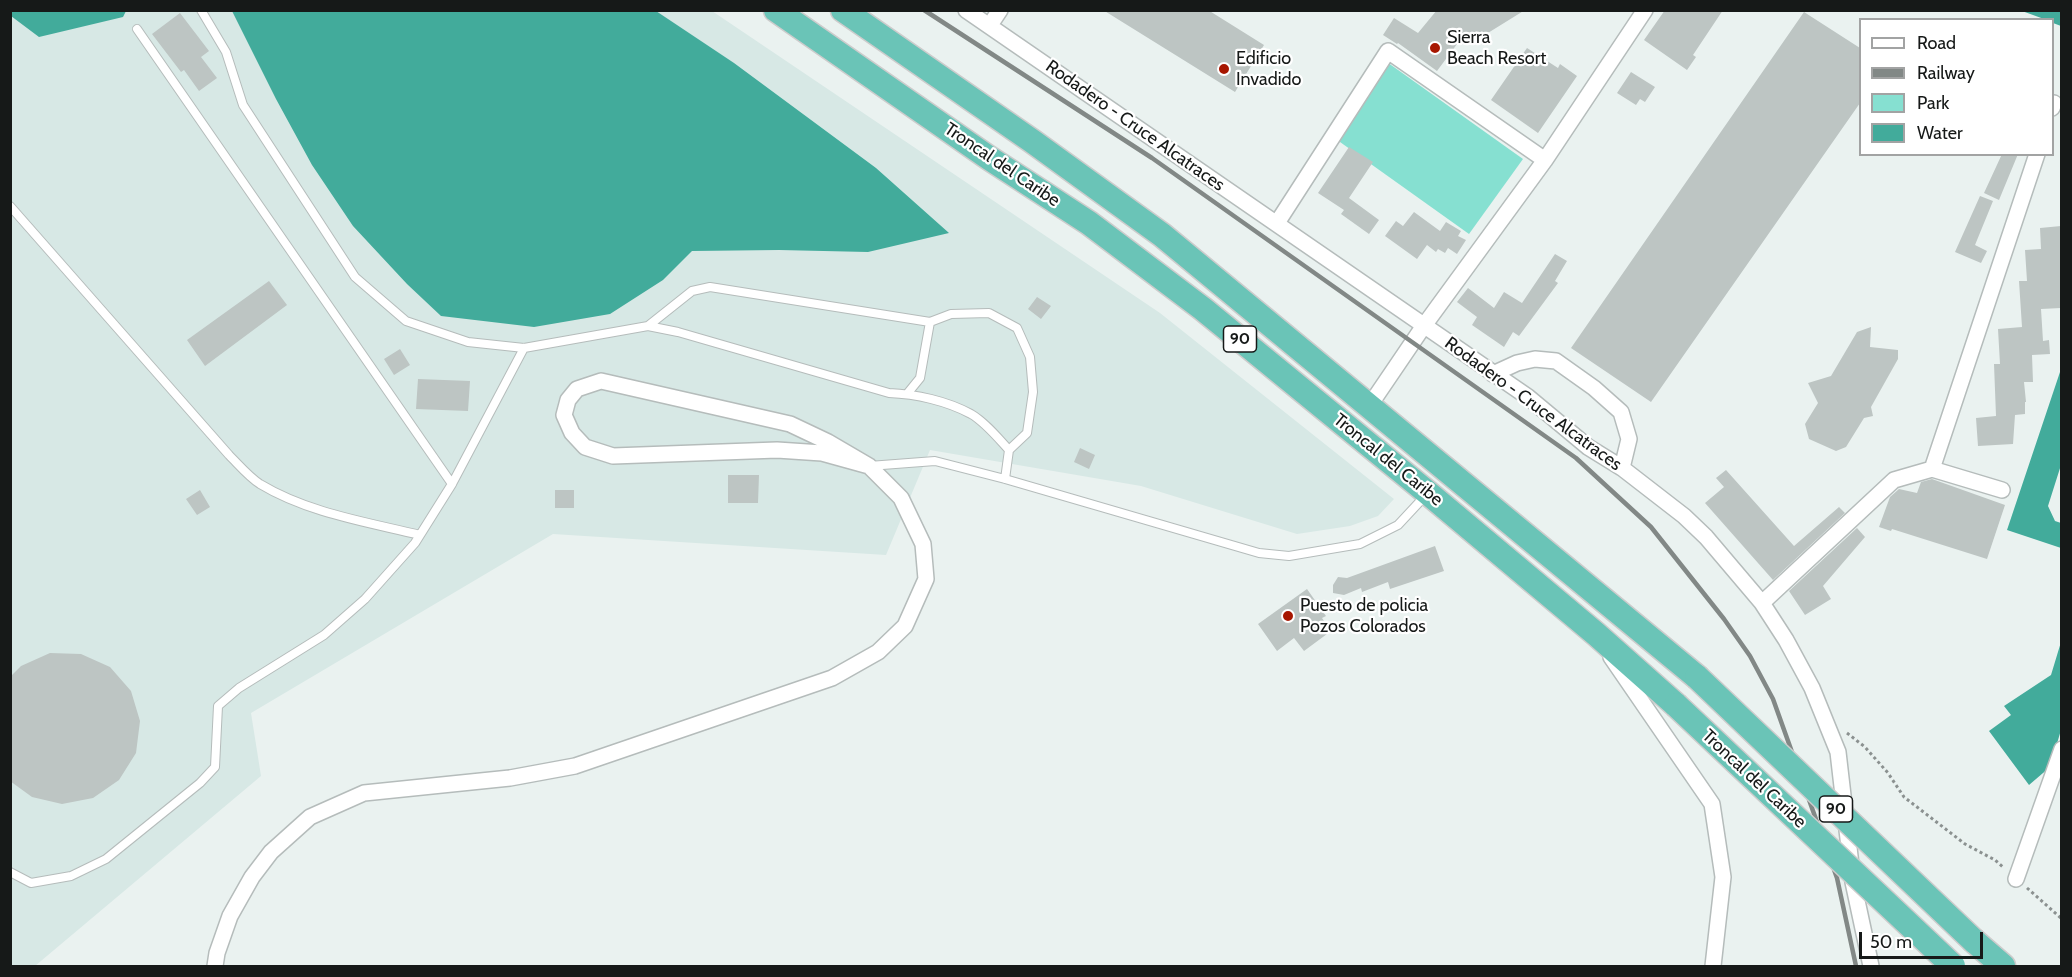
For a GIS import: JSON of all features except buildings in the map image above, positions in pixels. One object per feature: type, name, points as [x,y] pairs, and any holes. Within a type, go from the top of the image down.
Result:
[{"type":"highway","name":"Troncal del Caribe","points":[[776,10],[989,158],[1089,223],[1203,309],[1596,634],[1676,705],[1953,966]]},
{"type":"highway","name":"Troncal del Caribe","points":[[843,10],[1032,141],[1162,235],[1370,405],[1697,677],[2003,966]]},
{"type":"street","name":"Rodadero - Cruce Alcatraces","points":[[966,10],[1423,327],[1528,397],[1588,447],[1658,494],[1706,537],[1762,603],[1786,640],[1826,717],[1838,752],[1853,882],[1871,966]]},
{"type":"street","points":[[990,26],[1000,10]]},
{"type":"street","points":[[1370,405],[1423,327],[1545,160],[1645,10]]},
{"type":"street","points":[[1277,224],[1388,51],[1545,160]]},
{"type":"street","points":[[1932,469],[2036,156]]},
{"type":"street","points":[[1493,374],[1518,363],[1535,359],[1556,361],[1594,388],[1621,412],[1629,439],[1622,468]]},
{"type":"street","points":[[215,966],[217,953],[230,916],[252,877],[271,852],[310,817],[364,793],[510,778],[575,766],[832,678],[878,652],[905,626],[927,579],[923,544],[901,498],[869,466],[828,442],[790,424],[601,381],[577,389],[568,400],[564,415],[572,433],[585,447],[613,456],[777,450],[822,453],[869,466]]},
{"type":"street","points":[[1762,603],[1894,480],[1932,469],[2002,490]]},
{"type":"street","points":[[1596,634],[1712,804],[1723,877],[1713,966]]},
{"type":"street","points":[[2016,879],[2061,749]]},
{"type":"lane","points":[[201,10],[226,52],[243,105],[356,277],[406,321],[468,342],[524,348],[648,326],[678,332],[889,393],[907,394],[945,404],[973,415],[1009,450]]},
{"type":"lane","points":[[137,28],[452,484]]},
{"type":"lane","points":[[10,206],[229,455],[258,483],[295,501],[330,513],[420,535]]},
{"type":"lane","points":[[648,326],[692,291],[710,287],[930,322],[951,314],[989,313],[1017,328],[1030,357],[1034,392],[1027,433],[1009,450],[1005,479]]},
{"type":"lane","points":[[907,394],[920,378],[930,322]]},
{"type":"lane","points":[[10,872],[31,883],[71,876],[106,859],[200,783],[215,767],[218,706],[239,688],[324,635],[365,599],[420,535],[452,484],[524,348]]},
{"type":"lane","points":[[869,466],[935,461],[1005,479],[1259,553],[1289,556],[1360,544],[1398,525],[1428,493]]},
{"type":"path","points":[[1826,717],[1865,747],[1888,773],[1904,797],[1965,844],[1995,860],[2061,919]]},
{"type":"shaded area","points":[[10,11],[712,11],[1160,313],[1394,499],[1378,516],[1350,526],[1297,534],[1141,486],[930,450],[886,555],[553,534],[251,713],[261,776],[35,966],[11,966]]},
{"type":"green space","points":[[1384,60],[1523,159],[1469,234],[1333,137]]},
{"type":"water","points":[[10,11],[126,11],[123,17],[39,37],[11,16]]},
{"type":"water","points":[[232,11],[656,11],[734,63],[876,168],[949,233],[868,252],[692,251],[663,280],[610,314],[534,327],[441,316],[407,284],[353,226],[312,165]]},
{"type":"water","points":[[2022,11],[2061,11],[2061,26],[2054,23],[2054,18],[2041,18]]},
{"type":"water","points":[[2061,369],[2061,465],[2048,506],[2055,521],[2061,523],[2061,548],[2007,530]]},
{"type":"water","points":[[2061,642],[2061,730],[2050,767],[2029,785],[1989,731],[2011,715],[2004,706],[2051,675]]},
{"type":"railway","points":[[924,10],[1152,158],[1576,458],[1651,527],[1724,619],[1750,656],[1773,699],[1837,878],[1856,966]]},
{"type":"place","name":"Sierra Beach Resort","points":[[1435,48]]},
{"type":"place","name":"Edificio Invadido","points":[[1224,69]]},
{"type":"place","name":"Puesto de policia Pozos Colorados","points":[[1288,616]]}]
